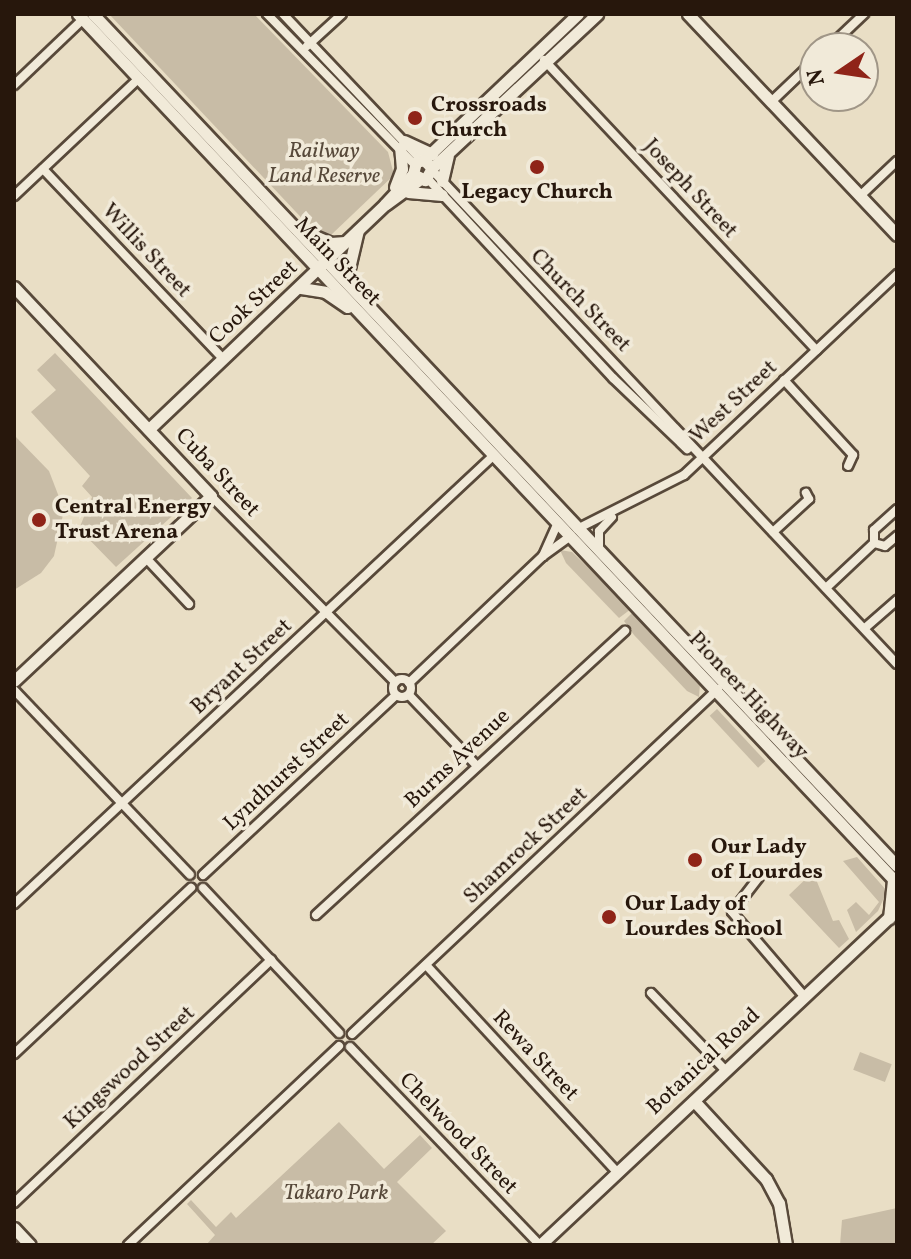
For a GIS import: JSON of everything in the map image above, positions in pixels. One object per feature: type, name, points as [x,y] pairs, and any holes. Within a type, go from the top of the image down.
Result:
[{"type":"main road","name":"Cook Street","points":[[542,58],[578,14]]},
{"type":"main road","name":"Cook Street","points":[[149,429],[542,58],[597,14]]},
{"type":"main road","points":[[688,14],[897,235]]},
{"type":"main road","name":"Main Street","points":[[84,16],[137,80],[322,266],[346,281],[529,478],[573,533]]},
{"type":"main road","name":"Main Street","points":[[84,16],[294,227],[358,313],[557,524],[573,533]]},
{"type":"main road","name":"Cook Street","points":[[424,168],[452,149],[464,131]]},
{"type":"main road","points":[[402,144],[424,168]]},
{"type":"main road","points":[[402,144],[399,192],[442,195]]},
{"type":"main road","points":[[442,181],[452,149]]},
{"type":"main road","points":[[294,227],[331,243],[345,242]]},
{"type":"main road","points":[[346,281],[358,230]]},
{"type":"main road","name":"Cuba Street","points":[[14,287],[211,496]]},
{"type":"main road","points":[[301,288],[325,292],[358,313]]},
{"type":"main road","points":[[14,681],[211,496]]},
{"type":"main road","name":"Pioneer Highway","points":[[573,533],[600,553],[654,618],[895,881]]},
{"type":"main road","name":"Pioneer Highway","points":[[573,533],[614,584],[654,618]]},
{"type":"main road","name":"Pioneer Highway","points":[[720,688],[897,866]]},
{"type":"main road","points":[[894,914],[895,881]]},
{"type":"main road","name":"Botanical Road","points":[[540,1245],[894,914]]},
{"type":"main road","points":[[694,1101],[766,1179],[779,1203],[786,1245]]},
{"type":"main road","points":[[14,1228],[30,1245]]},
{"type":"street","name":"Church Street","points":[[267,14],[402,144]]},
{"type":"street","name":"Church Street","points":[[283,14],[424,168],[442,195],[613,377],[701,458]]},
{"type":"street","points":[[302,51],[342,14]]},
{"type":"street","points":[[845,32],[864,14]]},
{"type":"street","points":[[14,85],[84,16]]},
{"type":"street","name":"Joseph Street","points":[[542,58],[816,350]]},
{"type":"street","points":[[771,102],[799,75]]},
{"type":"street","points":[[14,196],[137,80]]},
{"type":"street","points":[[860,196],[897,161]]},
{"type":"street","name":"Church Street","points":[[424,168],[442,181],[897,664]]},
{"type":"street","name":"Willis Street","points":[[43,169],[223,359]]},
{"type":"street","name":"West Street","points":[[573,533],[655,494],[701,458],[897,274]]},
{"type":"street","points":[[784,380],[853,455],[848,466]]},
{"type":"street","name":"Bryant Street","points":[[14,904],[493,456]]},
{"type":"street","points":[[773,532],[809,499],[806,493]]},
{"type":"street","name":"Cuba Street","points":[[211,496],[395,682]]},
{"type":"street","points":[[826,588],[874,543],[874,530],[897,509]]},
{"type":"street","points":[[600,553],[599,531],[615,513]]},
{"type":"street","points":[[543,556],[557,524]]},
{"type":"street","points":[[477,766],[409,695],[409,683],[543,556],[573,533]]},
{"type":"street","points":[[874,543],[885,546],[897,536]]},
{"type":"street","points":[[146,558],[189,604]]},
{"type":"street","points":[[865,628],[897,600]]},
{"type":"street","name":"Burns Avenue","points":[[316,915],[625,631]]},
{"type":"street","points":[[409,683],[395,682],[396,695],[409,695]]},
{"type":"street","name":"Shamrock Street","points":[[352,1034],[720,688]]},
{"type":"street","points":[[14,690],[190,875],[191,888]]},
{"type":"street","name":"Lyndhurst Street","points":[[203,875],[396,695]]},
{"type":"street","points":[[190,875],[203,875],[203,888],[339,1033],[352,1034],[350,1047],[339,1046]]},
{"type":"street","points":[[759,877],[732,912],[804,996]]},
{"type":"street","points":[[14,1054],[191,888],[203,888]]},
{"type":"street","name":"Kingswood Street","points":[[14,1203],[271,960]]},
{"type":"street","name":"Rewa Street","points":[[426,965],[617,1172]]},
{"type":"street","points":[[651,993],[725,1070]]},
{"type":"street","points":[[128,1245],[339,1046],[339,1033]]},
{"type":"street","name":"Chelwood Street","points":[[350,1047],[540,1245]]},
{"type":"green space","name":"Railway Land Reserve","points":[[109,14],[254,14],[388,152],[394,175],[331,235],[312,229]]},
{"type":"green space","points":[[55,353],[192,498],[116,567],[79,529],[92,497],[82,486],[90,476],[31,412],[56,390],[37,370]]},
{"type":"green space","name":"Central Energy Trust Arena","points":[[14,435],[49,471],[64,510],[54,556],[41,573],[14,590]]},
{"type":"green space","points":[[560,550],[572,552],[631,609],[619,618],[566,563]]},
{"type":"green space","points":[[633,612],[700,684],[699,697],[687,691],[634,635],[624,621]]},
{"type":"green space","points":[[717,709],[765,761],[758,768],[710,716]]},
{"type":"green space","points":[[857,857],[887,891],[878,911],[856,932],[847,910],[856,902],[869,915],[879,902],[843,861]]},
{"type":"green space","points":[[813,872],[833,921],[839,920],[849,939],[839,948],[789,895]]},
{"type":"green space","points":[[860,1052],[892,1064],[885,1082],[853,1070]]},
{"type":"green space","name":"Takaro Park","points":[[339,1122],[384,1169],[420,1135],[432,1148],[397,1182],[446,1231],[431,1245],[206,1245],[215,1235],[187,1204],[191,1200],[216,1227],[231,1212],[236,1218]]},
{"type":"green space","points":[[897,1208],[897,1245],[840,1245],[842,1220]]},
{"type":"place","name":"Crossroads Church","points":[[415,118]]},
{"type":"place","name":"Legacy Church","points":[[537,167]]},
{"type":"place","name":"Central Energy Trust Arena","points":[[39,520]]},
{"type":"place","name":"Our Lady of Lourdes","points":[[695,860]]},
{"type":"place","name":"Our Lady of Lourdes School","points":[[609,917]]}]
